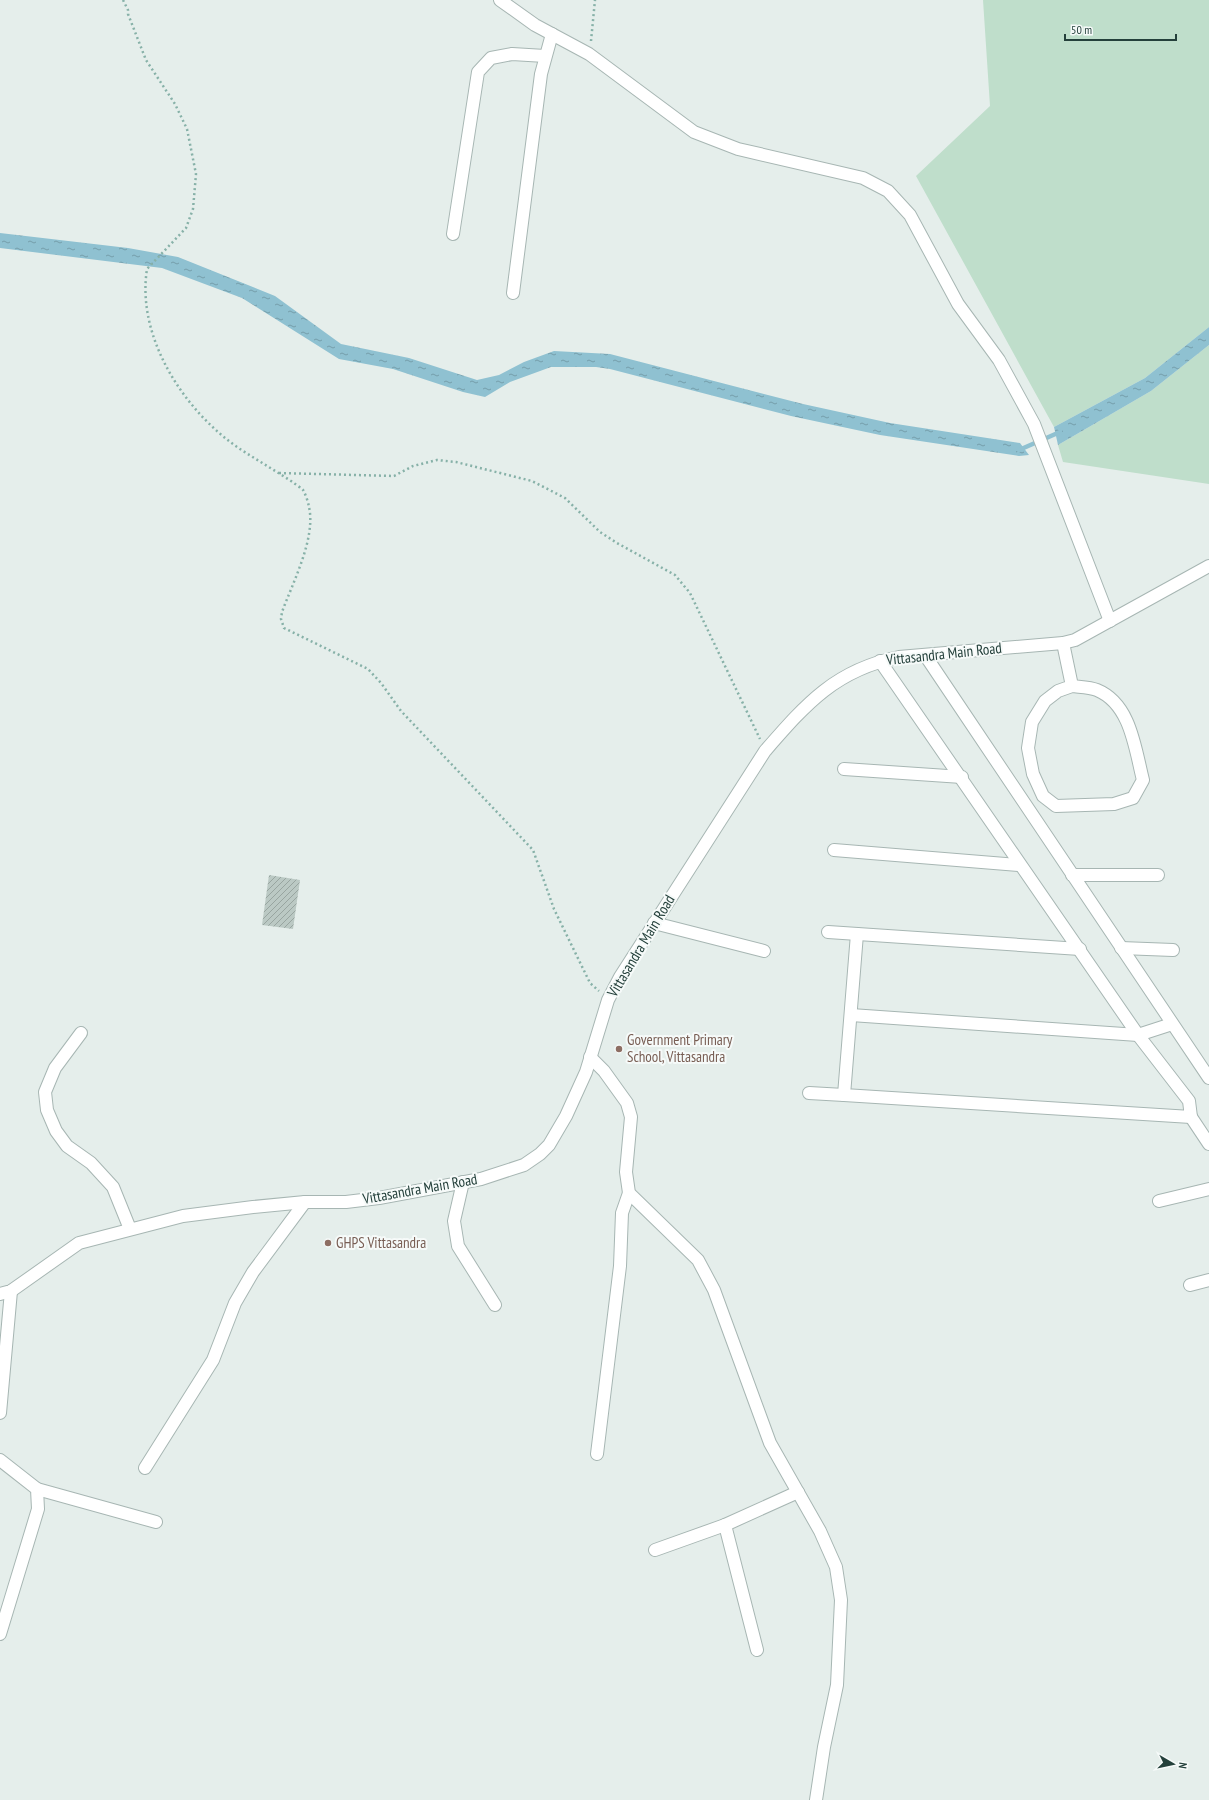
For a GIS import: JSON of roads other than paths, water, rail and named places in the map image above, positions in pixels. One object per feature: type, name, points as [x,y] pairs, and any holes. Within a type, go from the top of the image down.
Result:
[{"type":"street","points":[[500,0],[535,25],[590,54],[694,132],[738,149],[863,178],[888,191],[910,215],[958,304],[999,360],[1034,424],[1110,621]]},
{"type":"street","points":[[513,293],[541,74],[552,34]]},
{"type":"street","points":[[453,234],[478,72],[491,58],[512,54],[545,56]]},
{"type":"street","name":"Vittasandra Main Road","points":[[5,1293],[75,1245],[130,1229],[190,1215],[253,1207],[305,1202],[360,1201],[463,1182],[507,1171],[524,1165],[540,1154],[558,1132],[586,1072],[608,1000],[620,977],[765,750],[787,725],[820,693],[850,673],[880,661],[899,657],[1063,643],[1084,636],[1209,566]]},
{"type":"street","points":[[1063,643],[1072,686]]},
{"type":"street","points":[[925,655],[1209,1078]]},
{"type":"street","points":[[880,661],[962,777],[1019,864],[1080,949],[1138,1035],[1189,1101],[1191,1117],[1209,1144]]},
{"type":"street","points":[[1072,686],[1096,690],[1115,702],[1129,726],[1143,780],[1133,798],[1114,804],[1056,806],[1043,796],[1033,774],[1028,748],[1032,722],[1045,701],[1058,692],[1072,686]]},
{"type":"street","points":[[844,769],[962,777]]},
{"type":"street","points":[[834,850],[1019,864]]},
{"type":"street","points":[[1072,875],[1158,875]]},
{"type":"street","points":[[654,923],[764,950]]},
{"type":"street","points":[[828,932],[1080,949]]},
{"type":"street","points":[[844,1095],[857,934]]},
{"type":"street","points":[[1121,948],[1173,950]]},
{"type":"street","points":[[851,1015],[1138,1035],[1172,1024]]},
{"type":"street","points":[[81,1033],[55,1068],[45,1092],[47,1110],[56,1131],[67,1146],[91,1163],[113,1187],[130,1229]]},
{"type":"street","points":[[590,1057],[617,1087],[627,1103],[631,1117],[626,1172],[629,1193],[622,1213],[620,1266],[597,1454]]},
{"type":"street","points":[[809,1093],[1191,1117]]},
{"type":"street","points":[[463,1182],[454,1221],[458,1246],[495,1306]]},
{"type":"street","points":[[1159,1201],[1209,1189]]},
{"type":"street","points":[[629,1193],[698,1260],[714,1290],[770,1443],[820,1531],[836,1567],[841,1600],[837,1685],[824,1747],[816,1800]]},
{"type":"street","points":[[145,1468],[213,1360],[235,1303],[253,1272],[305,1202]]},
{"type":"street","points":[[1190,1284],[1209,1280]]},
{"type":"street","points":[[0,1412],[5,1293]]},
{"type":"street","points":[[0,1460],[37,1489],[156,1522]]},
{"type":"street","points":[[0,1634],[38,1509],[37,1489]]},
{"type":"street","points":[[655,1550],[726,1525],[798,1492]]},
{"type":"street","points":[[726,1525],[757,1650]]},
{"type":"water","points":[[0,233],[128,248],[178,257],[275,296],[341,344],[409,358],[477,380],[499,375],[524,362],[554,351],[610,354],[803,404],[890,423],[1020,443],[1029,455],[1019,456],[880,435],[791,416],[610,369],[596,367],[551,367],[510,382],[485,397],[463,392],[393,369],[339,359],[242,298],[162,268],[0,248]]},
{"type":"water","points":[[1209,327],[1209,345],[1151,391],[1058,445],[1054,427],[1145,378]]},
{"type":"waterway","points":[[1019,450],[1060,432]]},
{"type":"place","name":"Government Primary School, Vittasandra","points":[[619,1049]]},
{"type":"place","name":"GHPS Vittasandra","points":[[328,1243]]}]
